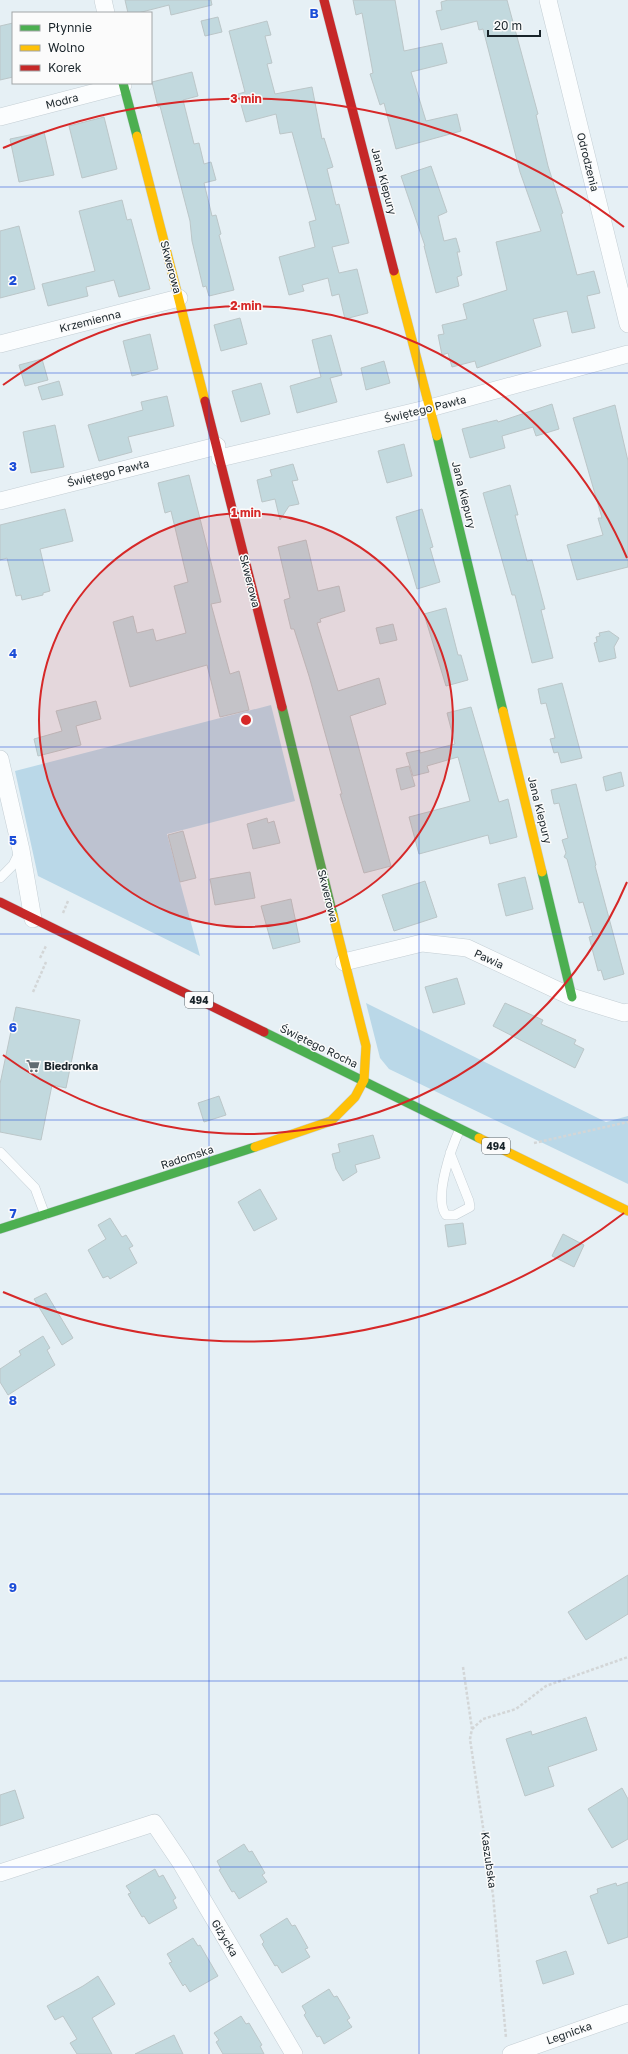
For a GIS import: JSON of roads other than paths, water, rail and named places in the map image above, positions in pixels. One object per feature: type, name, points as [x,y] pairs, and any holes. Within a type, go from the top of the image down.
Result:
[{"type":"street","points":[[103,0],[106,12]]},
{"type":"street","name":"Jana Kiepury","points":[[324,0],[430,408],[572,997]]},
{"type":"street","name":"Odrodzenia","points":[[548,0],[628,324]]},
{"type":"street","name":"Modra","points":[[0,117],[123,84]]},
{"type":"street","name":"Skwerowa","points":[[123,84],[218,452],[366,1046],[368,1063],[365,1081]]},
{"type":"street","name":"Krzemienna","points":[[0,344],[179,298]]},
{"type":"street","name":"Świętego Pawła","points":[[0,501],[218,452],[430,408],[628,354]]},
{"type":"street","points":[[0,759],[21,850],[33,918]]},
{"type":"street","name":"Świętego Rocha","points":[[0,902],[628,1211]]},
{"type":"street","name":"Pawia","points":[[344,962],[422,943],[467,948],[572,997],[624,1013],[628,1012]]},
{"type":"street","name":"Radomska","points":[[0,1229],[209,1163],[331,1121],[346,1110],[365,1081]]},
{"type":"street","name":"Giżycka","points":[[0,1873],[154,1824],[181,1863],[294,2054]]},
{"type":"street","name":"Legnicka","points":[[516,2053],[628,2013]]},
{"type":"lane","points":[[0,878],[13,865],[21,850]]},
{"type":"lane","points":[[450,1153],[470,1207],[455,1215],[446,1214],[443,1210],[444,1169],[450,1153],[460,1129]]},
{"type":"lane","points":[[0,1152],[35,1188],[45,1215]]},
{"type":"place","name":"Biedronka","points":[[33,1066]]}]
